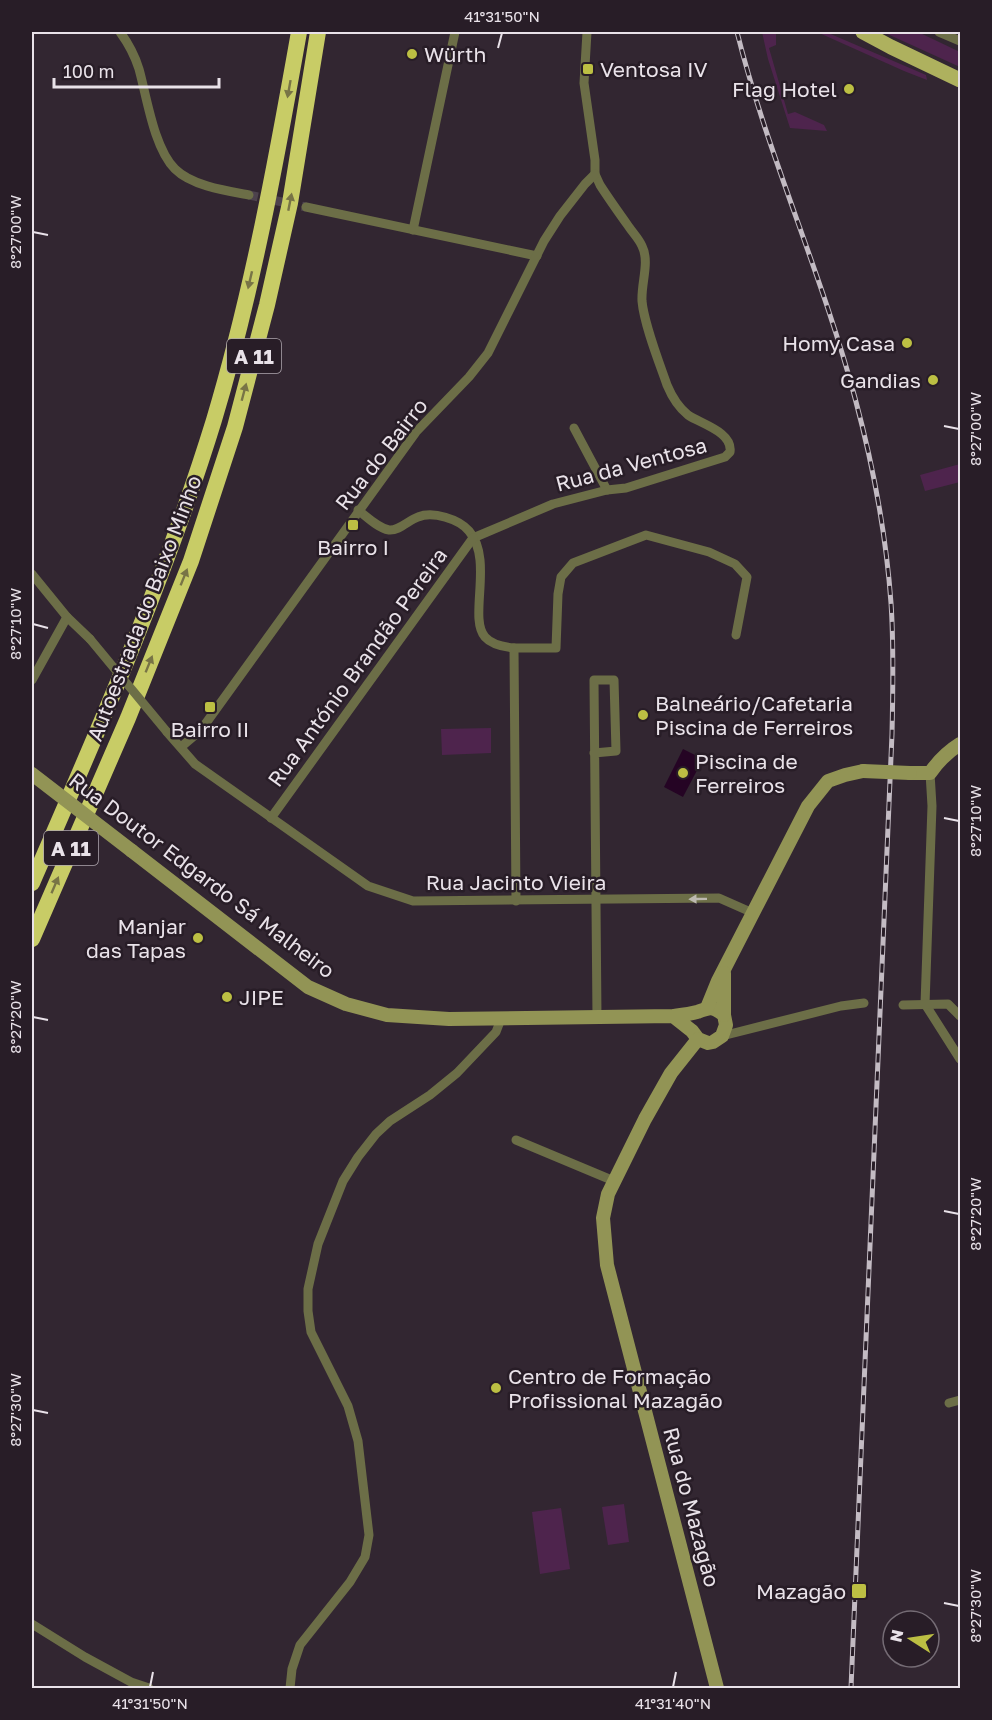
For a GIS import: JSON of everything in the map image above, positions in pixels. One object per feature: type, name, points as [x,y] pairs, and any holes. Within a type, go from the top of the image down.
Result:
[{"type":"highway","name":"Autoestrada do Baixo Minho","points":[[32,883],[107,710],[170,552],[214,420],[246,300],[269,197],[299,32]]},
{"type":"highway","name":"Autoestrada do Baixo Minho","points":[[32,939],[128,718],[191,561],[235,426],[267,305],[290,203],[319,32]]},
{"type":"main road","points":[[863,32],[960,80]]},
{"type":"street","points":[[120,32],[132,51],[138,67],[164,155],[176,170],[192,179],[249,195]]},
{"type":"street","points":[[413,230],[455,32]]},
{"type":"street","name":"Rua da Ventosa","points":[[473,538],[553,504],[608,490],[626,488],[725,457],[730,452],[731,447],[728,441],[714,428],[688,415],[676,404],[668,387],[642,303],[645,258],[642,246],[600,185],[596,174],[584,83],[587,32]]},
{"type":"street","points":[[939,32],[960,41]]},
{"type":"street","name":"Rua do Bairro","points":[[181,747],[201,730],[416,432],[488,353],[544,241],[560,216],[585,184],[596,174]]},
{"type":"street","points":[[306,207],[537,256]]},
{"type":"street","points":[[574,428],[608,490]]},
{"type":"street","points":[[358,510],[382,528],[389,530],[425,515],[434,515],[466,528],[473,538],[481,562],[479,626],[485,638],[500,646],[556,648],[561,577],[573,563],[646,535],[709,552],[735,564],[747,577],[736,635]]},
{"type":"street","name":"Rua António Brandão Pereira","points":[[271,818],[473,538]]},
{"type":"street","name":"Rua Jacinto Vieira","points":[[32,574],[195,764],[368,886],[414,901],[719,898],[753,913]]},
{"type":"street","points":[[32,680],[67,617]]},
{"type":"street","points":[[514,648],[516,901]]},
{"type":"street","points":[[594,753],[616,751],[614,680],[594,680],[594,753],[597,1017]]},
{"type":"street","points":[[960,744],[938,761],[930,773],[932,806],[925,1004],[960,1059]]},
{"type":"street","points":[[695,1035],[692,1021],[702,1010],[808,806],[828,781],[863,771],[930,773]]},
{"type":"street","name":"Rua Doutor Edgardo Sá Malheiro","points":[[32,774],[308,987],[346,1004],[387,1016],[449,1019],[673,1016],[702,1010]]},
{"type":"street","points":[[722,1036],[726,1025],[723,971]]},
{"type":"street","points":[[673,1016],[703,1042],[713,1042],[722,1036],[841,1006],[864,1003]]},
{"type":"street","points":[[903,1005],[948,1004],[960,1016]]},
{"type":"street","points":[[702,1010],[717,1010],[724,1016]]},
{"type":"street","points":[[290,1689],[292,1670],[300,1645],[350,1582],[365,1557],[369,1534],[358,1442],[348,1406],[311,1332],[308,1289],[318,1245],[343,1181],[375,1134],[457,1073],[496,1032],[501,1019]]},
{"type":"street","name":"Rua do Mazagão","points":[[695,1035],[645,1119],[608,1194],[603,1218],[607,1265],[717,1689]]},
{"type":"street","points":[[516,1140],[614,1181]]},
{"type":"street","points":[[949,1403],[960,1400]]},
{"type":"street","points":[[32,1624],[85,1657],[148,1689]]},
{"type":"shaded area","points":[[762,32],[777,32],[776,45],[769,48],[788,114],[795,112],[824,125],[827,131],[790,128]]},
{"type":"shaded area","points":[[817,32],[826,32],[926,75],[927,80],[904,71]]},
{"type":"shaded area","points":[[883,32],[918,32],[960,52],[960,67]]},
{"type":"shaded area","points":[[960,464],[960,482],[925,491],[920,475]]},
{"type":"shaded area","points":[[491,728],[491,753],[442,755],[441,729]]},
{"type":"shaded area","name":"Piscina de Ferreiros","points":[[683,749],[703,759],[683,797],[664,787]]},
{"type":"shaded area","points":[[624,1504],[629,1542],[608,1545],[602,1507]]},
{"type":"shaded area","points":[[561,1508],[570,1569],[540,1574],[532,1512]]},
{"type":"tunnel","points":[[249,195],[306,207]]},
{"type":"railway","points":[[737,32],[764,124],[827,306],[855,398],[878,499],[891,603],[892,734],[851,1688]]},
{"type":"place","name":"Würth","points":[[412,54]]},
{"type":"place","name":"Ventosa IV","points":[[588,69]]},
{"type":"place","name":"Flag Hotel","points":[[849,89]]},
{"type":"place","name":"Homy Casa","points":[[907,343]]},
{"type":"place","name":"Gandias","points":[[933,380]]},
{"type":"place","name":"Bairro I","points":[[353,525]]},
{"type":"place","name":"Bairro II","points":[[210,707]]},
{"type":"place","name":"Balneário/Cafetaria Piscina de Ferreiros","points":[[643,715]]},
{"type":"place","name":"Piscina de Ferreiros","points":[[683,773]]},
{"type":"place","name":"Manjar das Tapas","points":[[198,938]]},
{"type":"place","name":"JIPE","points":[[227,997]]},
{"type":"place","name":"Centro de Formação Profissional Mazagão","points":[[496,1388]]},
{"type":"place","name":"Mazagão","points":[[859,1591]]}]
